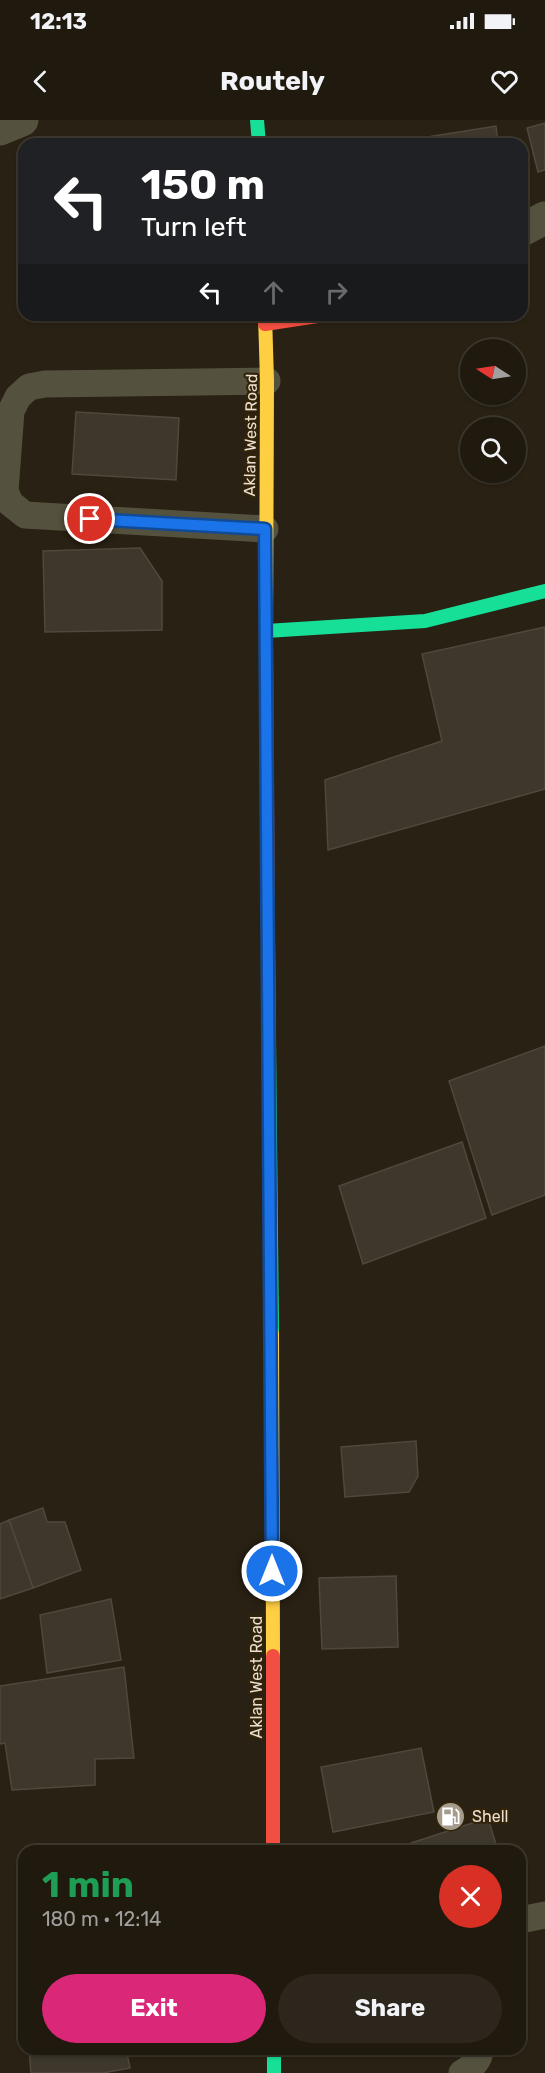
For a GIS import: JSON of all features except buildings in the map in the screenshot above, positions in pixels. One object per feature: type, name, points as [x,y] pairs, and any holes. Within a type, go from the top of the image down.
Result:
[{"type":"main road","points":[[256,120],[259,138]]},
{"type":"main road","name":"Aklan West Road","points":[[265,321],[267,381],[266,881],[272,1385],[273,1845]]},
{"type":"main road","points":[[266,631],[425,621],[545,591]]},
{"type":"main road","points":[[274,2055],[274,2073]]},
{"type":"street","points":[[0,129],[22,120]]},
{"type":"street","points":[[528,227],[545,218]]},
{"type":"lane","points":[[265,529],[25,515],[10,503],[5,491],[11,411],[18,397],[29,387],[45,384],[267,381]]},
{"type":"lane","points":[[526,1919],[545,1915]]},
{"type":"lane","points":[[462,2073],[470,2068],[480,2055]]},
{"type":"traffic: fast","points":[[257,120],[258,138]]},
{"type":"traffic: fast","points":[[266,631],[425,621],[545,591]]},
{"type":"traffic: fast","points":[[268,937],[272,1333]]},
{"type":"traffic: fast","points":[[274,2055],[274,2073]]},
{"type":"traffic: slow","points":[[265,321],[266,637]]},
{"type":"traffic: slow","points":[[272,1333],[273,1656]]},
{"type":"traffic: jam","points":[[265,324],[285,321]]},
{"type":"traffic: jam","points":[[266,637],[268,937]]},
{"type":"traffic: jam","points":[[273,1656],[273,1845]]},
{"type":"place","name":"Shell","points":[[451,1816]]},
{"type":"route","points":[[90,519],[265,529],[272,1571]]}]
